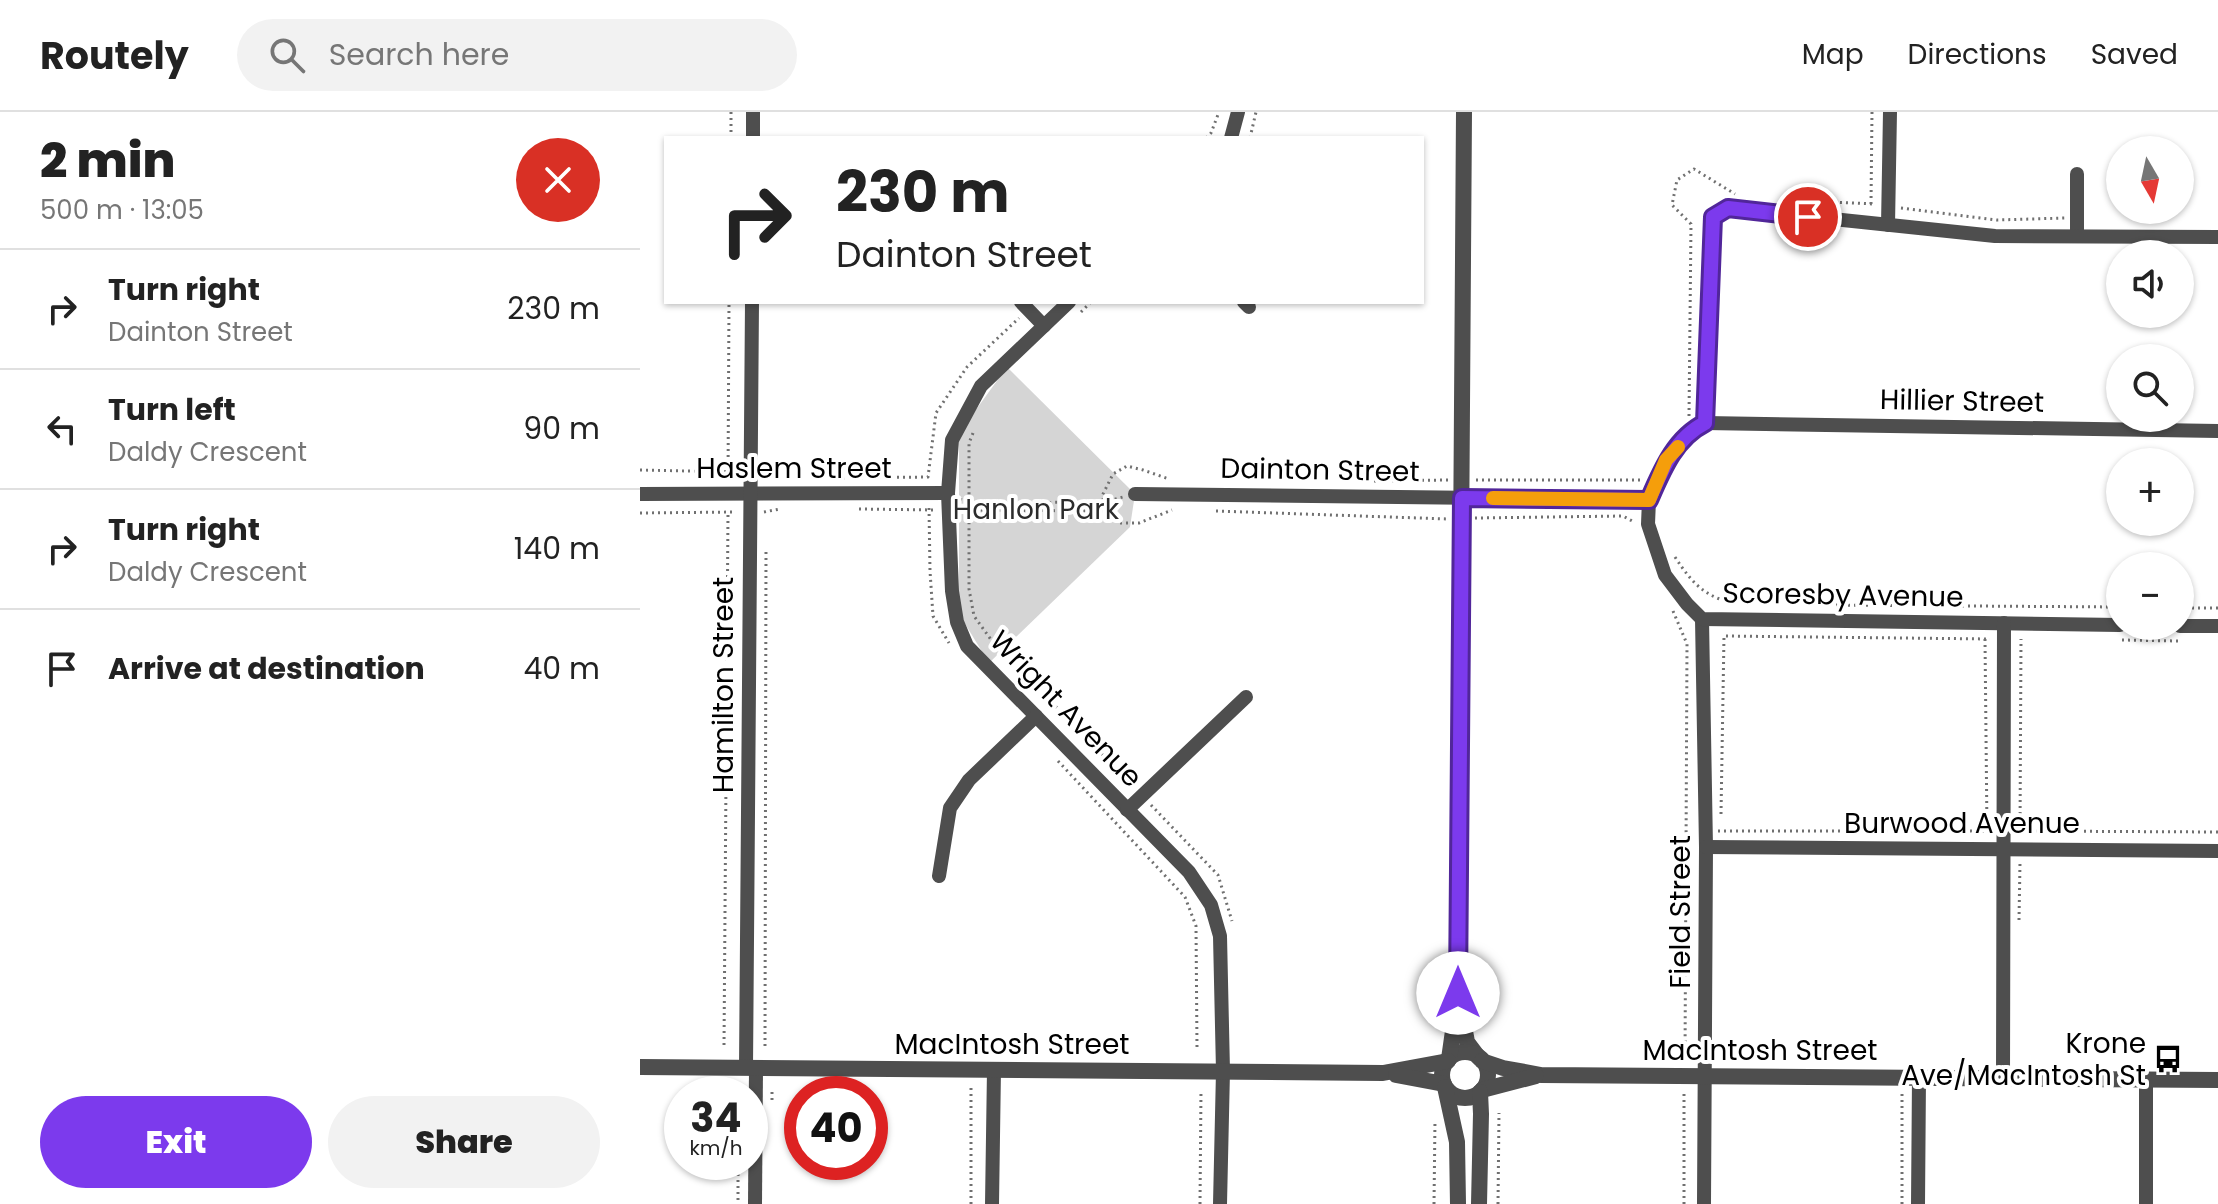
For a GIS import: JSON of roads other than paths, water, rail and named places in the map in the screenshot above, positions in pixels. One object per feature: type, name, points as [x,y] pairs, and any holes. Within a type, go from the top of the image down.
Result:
[{"type":"street","points":[[753,112],[753,136]]},
{"type":"street","points":[[1232,136],[1238,112]]},
{"type":"street","points":[[1458,1204],[1457,1142],[1442,1071],[1448,1060],[1458,993],[1464,112]]},
{"type":"street","points":[[1888,225],[1890,112]]},
{"type":"street","points":[[2077,174],[2077,236]]},
{"type":"street","points":[[1645,500],[1666,460],[1695,428],[1705,423],[1713,217],[1728,208],[1995,236],[2218,237]]},
{"type":"street","name":"Hamilton Street","points":[[752,304],[751,1068],[755,1204]]},
{"type":"street","points":[[1024,306],[1044,326]]},
{"type":"street","name":"Wright Avenue","points":[[1075,307],[1044,326],[981,386],[952,440],[948,493],[952,591],[957,622],[967,646],[1189,872],[1211,905],[1220,936],[1223,1071],[1220,1204]]},
{"type":"street","name":"Hillier Street","points":[[1705,423],[2218,431]]},
{"type":"street","name":"Haslem Street","points":[[640,494],[948,493]]},
{"type":"street","name":"Dainton Street","points":[[1135,494],[1645,500]]},
{"type":"street","name":"Scoresby Avenue","points":[[1645,500],[1648,524],[1665,575],[1702,619],[2106,625]]},
{"type":"street","name":"Field Street","points":[[1702,619],[1713,831],[1704,1204]]},
{"type":"street","points":[[2003,1078],[2004,623]]},
{"type":"street","points":[[2194,626],[2218,626]]},
{"type":"street","points":[[1127,810],[1246,697]]},
{"type":"street","points":[[939,876],[950,808],[969,780],[1036,716]]},
{"type":"street","name":"Burwood Avenue","points":[[1713,847],[2218,851]]},
{"type":"street","points":[[1458,993],[1467,1042],[1487,1072],[1481,1091],[1479,1204]]},
{"type":"street","points":[[1448,1060],[1454,1055],[1467,1053],[1481,1059]]},
{"type":"street","name":"MacIntosh Street","points":[[1481,1059],[1503,1068],[1541,1075],[2218,1080]]},
{"type":"street","name":"MacIntosh Street","points":[[1383,1073],[1448,1060]]},
{"type":"street","name":"MacIntosh Street","points":[[640,1067],[1383,1073],[1444,1085]]},
{"type":"street","points":[[992,1204],[994,1069]]},
{"type":"street","name":"MacIntosh Street","points":[[1481,1091],[1541,1075]]},
{"type":"street","points":[[1918,1204],[1919,1077]]},
{"type":"street","points":[[2146,1079],[2146,1204]]},
{"type":"street","points":[[1444,1085],[1460,1098],[1481,1091]]},
{"type":"place","name":"Krone Ave/MacIntosh St","points":[[2168,1059]]},
{"type":"park label","name":"Hanlon Park","points":[[1036,509]]}]
